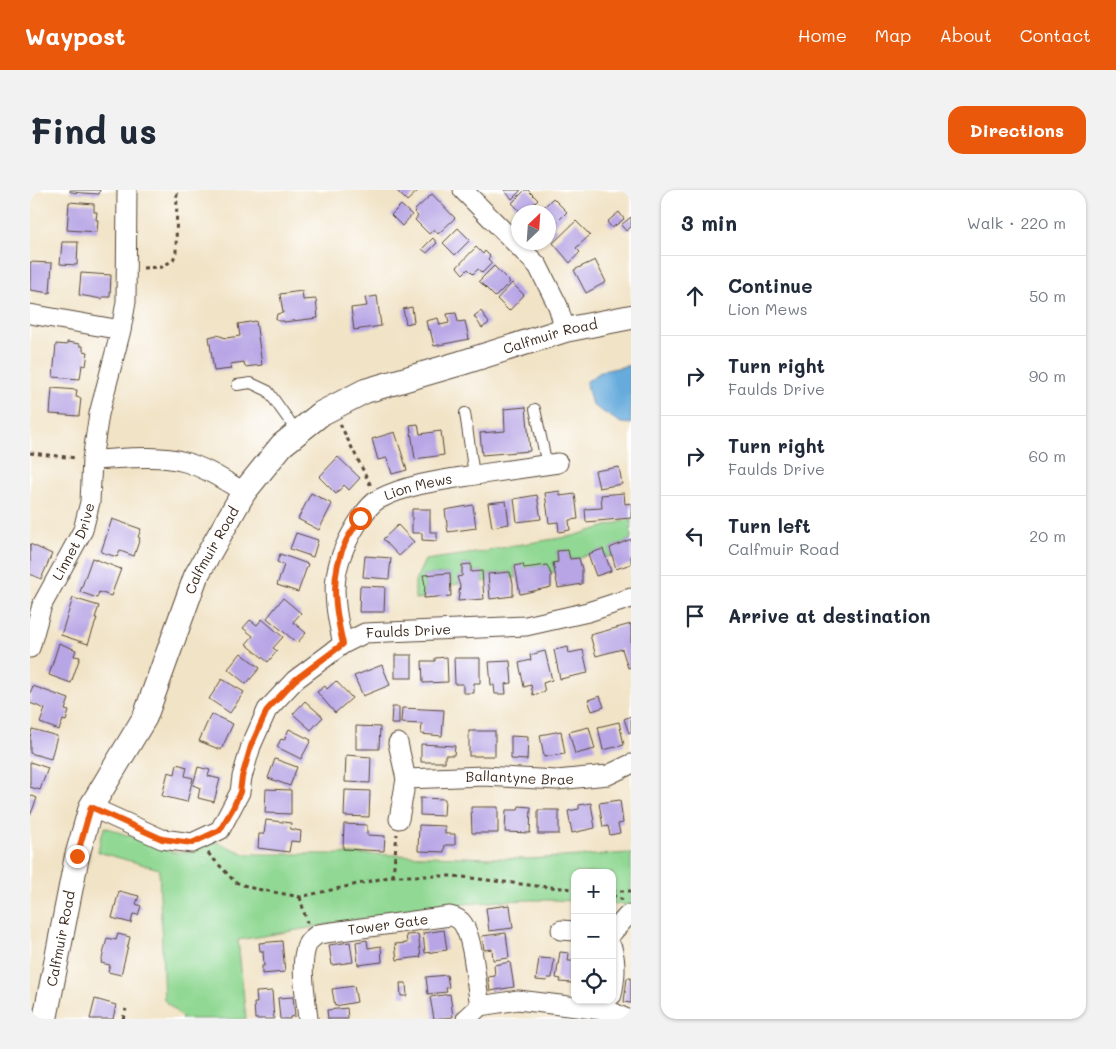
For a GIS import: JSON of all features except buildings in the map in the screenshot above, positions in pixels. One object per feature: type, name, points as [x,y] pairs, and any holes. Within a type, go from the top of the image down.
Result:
[{"type":"street","name":"Linnet Drive","points":[[30,648],[36,603],[83,530],[90,502],[92,460],[99,414],[121,330],[126,302],[128,268],[127,190]]},
{"type":"street","points":[[463,190],[538,266],[555,299],[566,330]]},
{"type":"street","points":[[30,314],[121,330]]},
{"type":"street","name":"Calfmuir Road","points":[[45,1019],[77,856],[91,807],[145,717],[196,576],[244,492],[282,446],[332,407],[365,391],[566,330],[631,318]]},
{"type":"street","points":[[92,460],[154,458],[184,462],[210,472],[244,492]]},
{"type":"street","name":"Lion Mews","points":[[343,644],[334,596],[336,569],[346,542],[360,518],[378,500],[409,487],[552,464]]},
{"type":"street","name":"Faulds Drive","points":[[91,807],[162,839],[192,843],[220,830],[233,808],[240,792],[242,777],[251,746],[267,710],[295,680],[343,644],[365,633],[526,626],[588,612],[631,598]]},
{"type":"street","points":[[398,743],[406,779],[399,818]]},
{"type":"street","name":"Ballantyne Brae","points":[[406,779],[484,776],[557,780],[608,775],[631,764]]},
{"type":"street","points":[[616,928],[628,915]]},
{"type":"street","name":"Tower Gate","points":[[312,938],[318,934],[450,916],[455,917],[462,923],[469,938],[480,1006]]},
{"type":"street","points":[[308,1019],[304,962],[307,944],[312,938]]},
{"type":"street","points":[[466,1019],[480,1006],[518,1000],[571,1001]]},
{"type":"street","points":[[613,1004],[627,1019]]},
{"type":"lane","points":[[236,385],[251,383],[268,391],[298,432]]},
{"type":"lane","points":[[535,409],[552,464]]},
{"type":"lane","points":[[465,413],[474,476]]},
{"type":"path","points":[[128,268],[162,267],[173,260],[176,253],[178,190]]},
{"type":"path","points":[[332,407],[378,500]]},
{"type":"path","points":[[30,453],[92,460]]},
{"type":"path","points":[[393,876],[399,818]]},
{"type":"path","points":[[197,841],[235,882],[252,888],[300,897],[393,876],[454,876],[571,889]]},
{"type":"path","points":[[616,891],[631,891]]},
{"type":"path","points":[[300,897],[312,938]]},
{"type":"path","points":[[123,1019],[126,1009]]},
{"type":"green space","points":[[631,519],[631,539],[610,548],[612,556],[606,557],[603,549],[579,558],[570,559],[568,550],[557,551],[558,562],[553,563],[555,572],[551,573],[546,565],[524,568],[522,564],[514,566],[516,578],[512,578],[510,572],[488,574],[488,581],[483,582],[482,571],[471,572],[471,564],[462,565],[462,576],[458,577],[459,584],[452,585],[450,573],[423,575],[425,586],[424,598],[415,599],[415,581],[425,560],[573,536]]},
{"type":"green space","points":[[105,827],[172,852],[190,852],[217,842],[245,854],[360,854],[527,859],[631,853],[631,905],[616,904],[616,869],[571,869],[571,901],[533,900],[448,906],[363,918],[238,940],[246,1019],[181,1019],[182,1017],[164,1000],[159,869],[98,852]]},
{"type":"water","points":[[631,365],[631,424],[621,423],[592,405],[586,382],[602,371]]},
{"type":"route","points":[[77,856],[91,807],[162,839],[192,843],[220,830],[240,792],[242,777],[251,746],[267,710],[295,680],[343,644],[334,596],[336,569],[346,542],[360,518]]}]
